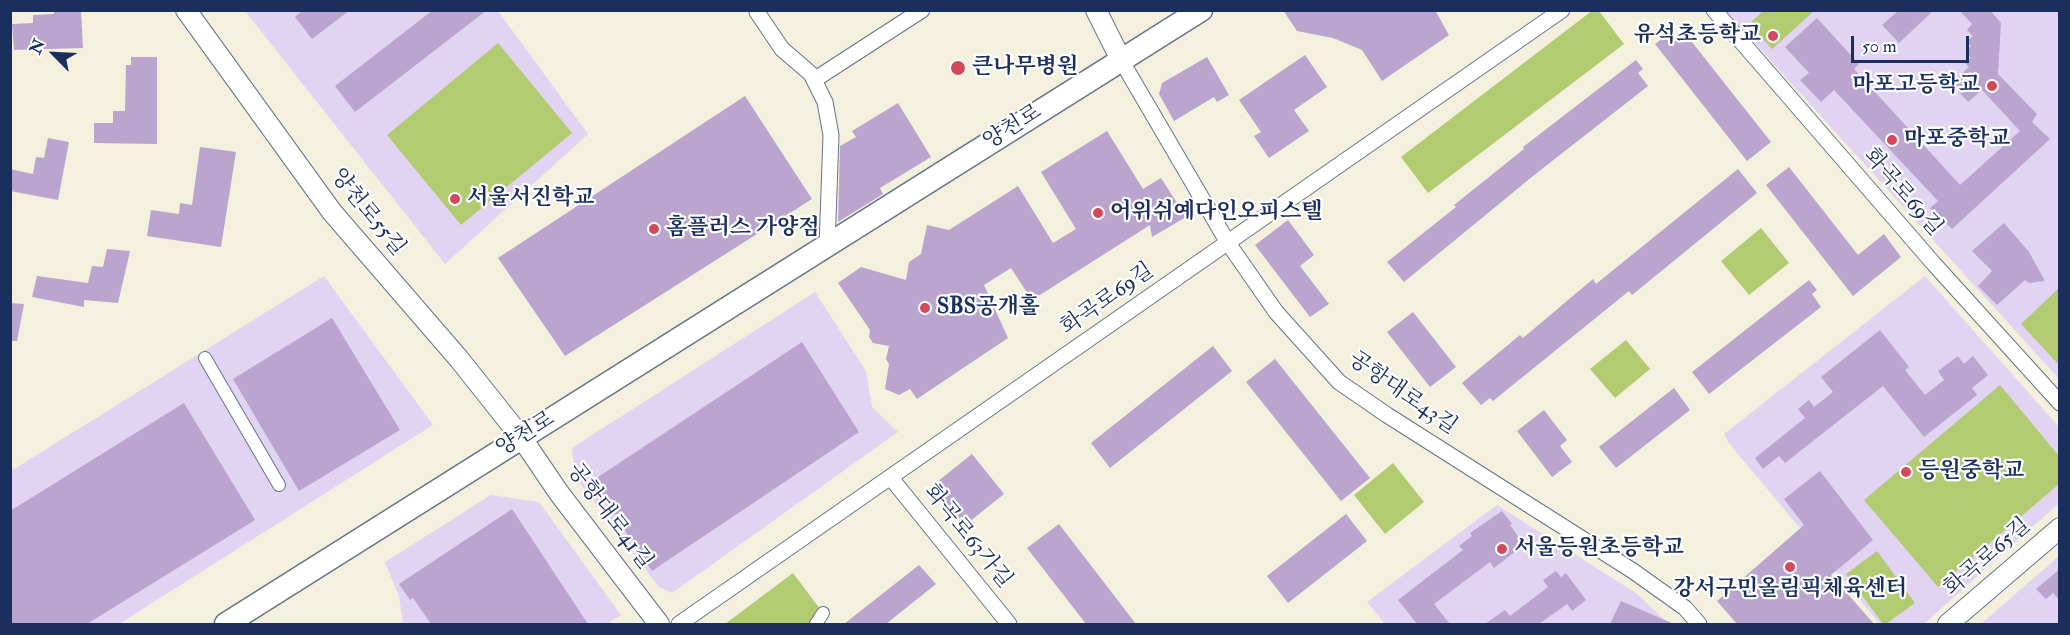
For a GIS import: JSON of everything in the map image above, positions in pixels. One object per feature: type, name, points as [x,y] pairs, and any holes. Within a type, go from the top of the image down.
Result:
[{"type":"main road","name":"양천로","points":[[226,624],[1201,10]]},
{"type":"street","name":"양천로55길","points":[[186,10],[332,212],[459,358],[521,437]]},
{"type":"street","points":[[759,10],[757,12],[782,49],[811,74],[825,102],[831,135],[827,247]]},
{"type":"street","points":[[814,80],[922,10]]},
{"type":"street","points":[[1096,10],[1121,60]]},
{"type":"street","name":"화곡로69길","points":[[680,624],[1562,10]]},
{"type":"street","name":"화곡로69길","points":[[1714,10],[1934,264],[2060,403]]},
{"type":"street","name":"공항대로43길","points":[[1121,60],[1228,243],[1276,312],[1339,382],[1387,416],[1633,571],[1685,608],[1700,624]]},
{"type":"street","points":[[205,358],[279,484]]},
{"type":"street","name":"공항대로41길","points":[[521,437],[559,493],[659,624]]},
{"type":"street","name":"화곡로63가길","points":[[891,478],[1009,624]]},
{"type":"street","name":"화곡로65길","points":[[1948,624],[2060,528]]},
{"type":"street","points":[[816,624],[823,613]]},
{"type":"shaded area","name":"서울서진학교","points":[[245,11],[498,11],[588,134],[445,264]]},
{"type":"shaded area","points":[[1725,11],[2059,11],[2059,379],[1771,61]]},
{"type":"shaded area","points":[[324,276],[433,425],[119,624],[11,624],[11,471]]},
{"type":"shaded area","name":"등원중학교","points":[[1925,276],[2059,427],[2059,503],[1924,624],[1880,624],[1728,442],[1724,434]]},
{"type":"shaded area","points":[[815,292],[866,371],[872,407],[898,432],[672,593],[659,587],[575,477],[572,448]]},
{"type":"shaded area","points":[[491,495],[539,502],[621,615],[606,624],[403,624],[399,596],[385,562]]},
{"type":"shaded area","name":"서울등원초등학교","points":[[1497,505],[1636,593],[1669,624],[1385,624],[1367,602]]},
{"type":"shaded area","points":[[2059,556],[2059,624],[1981,624]]},
{"type":"green space","points":[[1593,10],[1599,11],[1624,44],[1428,193],[1401,157]]},
{"type":"green space","points":[[1763,11],[1814,11],[1772,49],[1749,24]]},
{"type":"green space","points":[[498,43],[572,133],[461,225],[387,135]]},
{"type":"green space","points":[[1761,228],[1789,263],[1749,295],[1721,261]]},
{"type":"green space","points":[[2059,288],[2059,365],[2021,324]]},
{"type":"green space","points":[[1626,340],[1650,369],[1615,398],[1590,369]]},
{"type":"green space","points":[[2000,385],[2059,456],[2059,484],[1938,587],[1864,500]]},
{"type":"green space","points":[[1393,463],[1424,502],[1385,534],[1354,495]]},
{"type":"green space","points":[[1877,551],[1915,603],[1886,624],[1883,624],[1846,574]]},
{"type":"green space","points":[[793,573],[823,613],[808,624],[725,624]]},
{"type":"building","points":[[54,10],[81,10],[83,48],[14,50],[12,24],[33,23],[33,15],[54,14]]},
{"type":"building","points":[[303,10],[350,10],[312,39],[295,17]]},
{"type":"building","points":[[433,10],[487,10],[355,112],[335,86]]},
{"type":"building","points":[[1283,10],[1435,10],[1449,35],[1382,81],[1362,50],[1333,38],[1297,31]]},
{"type":"building","points":[[1899,10],[1934,10],[1899,43],[1882,25]]},
{"type":"building","points":[[1959,10],[1990,10],[2001,23],[1998,74],[2037,114],[2032,122],[2050,139],[1952,229],[1930,208],[1938,201],[1834,90],[1821,102],[1800,80],[1809,73],[1785,47],[1817,18],[1859,64],[1854,69],[1960,185],[2020,131],[1982,90],[1968,102],[1951,83],[1969,67],[1965,63],[1971,58],[1966,52],[1971,46],[1966,42],[1973,36],[1967,30],[1972,24]]},
{"type":"building","points":[[1684,32],[1771,142],[1747,161],[1655,44],[1670,33],[1675,40]]},
{"type":"building","points":[[1305,55],[1327,87],[1294,110],[1309,131],[1269,158],[1254,136],[1261,132],[1239,100]]},
{"type":"building","points":[[131,57],[157,57],[157,144],[94,143],[94,123],[113,123],[113,111],[125,111],[126,65],[131,65]]},
{"type":"building","points":[[1207,57],[1229,95],[1217,102],[1214,97],[1174,121],[1159,94],[1162,83]]},
{"type":"building","points":[[1636,60],[1643,69],[1638,73],[1648,86],[1533,176],[1404,282],[1387,262],[1456,207],[1454,205],[1524,149],[1523,147]]},
{"type":"building","name":"홈플러스 가양점","points":[[745,96],[812,199],[565,356],[498,258]]},
{"type":"building","points":[[898,103],[931,157],[880,188],[883,194],[838,222],[840,146],[856,137],[852,131]]},
{"type":"building","points":[[1107,131],[1143,189],[1161,178],[1186,217],[1152,237],[1150,225],[1032,300],[1011,268],[984,285],[1008,338],[917,399],[910,389],[899,395],[885,389],[889,346],[873,343],[869,337],[870,330],[838,283],[861,267],[906,280],[909,262],[921,254],[927,225],[949,230],[1018,186],[1053,243],[1076,229],[1041,172]]},
{"type":"building","points":[[48,138],[69,142],[58,200],[10,191],[10,169],[33,174],[36,157],[44,158]]},
{"type":"building","points":[[200,147],[236,152],[221,247],[147,236],[151,210],[179,214],[180,203],[192,205]]},
{"type":"building","points":[[1789,167],[1858,255],[1884,234],[1901,257],[1853,296],[1766,185]]},
{"type":"building","points":[[1738,169],[1757,193],[1632,295],[1629,291],[1493,401],[1490,398],[1481,405],[1462,383],[1520,335],[1523,338],[1593,279],[1596,284]]},
{"type":"building","points":[[1288,220],[1314,255],[1300,266],[1329,304],[1310,317],[1255,245]]},
{"type":"building","points":[[2004,223],[2029,252],[2045,281],[2029,283],[2025,280],[1997,305],[1978,286],[1992,271],[1972,251]]},
{"type":"building","points":[[107,249],[130,251],[118,303],[84,300],[84,307],[32,297],[37,276],[88,283],[92,266],[103,267]]},
{"type":"building","points":[[1809,280],[1817,290],[1812,294],[1821,307],[1709,394],[1692,372]]},
{"type":"building","points":[[10,303],[24,304],[17,341],[10,341]]},
{"type":"building","points":[[1413,312],[1456,367],[1430,387],[1387,332]]},
{"type":"building","points":[[332,318],[400,430],[299,491],[233,379]]},
{"type":"building","points":[[1880,330],[1909,367],[1905,370],[1925,395],[1944,380],[1938,371],[1958,356],[1964,364],[1973,356],[1988,375],[1972,388],[1977,395],[1924,437],[1883,386],[1785,463],[1779,456],[1763,469],[1755,458],[1805,418],[1798,409],[1809,400],[1814,407],[1833,392],[1821,377]]},
{"type":"building","points":[[802,342],[859,432],[652,571],[592,481]]},
{"type":"building","points":[[1213,346],[1232,371],[1110,468],[1091,443]]},
{"type":"building","points":[[1275,359],[1370,478],[1341,501],[1246,382]]},
{"type":"building","points":[[1674,388],[1690,410],[1616,468],[1599,447]]},
{"type":"building","points":[[184,403],[255,520],[87,624],[10,624],[10,511]]},
{"type":"building","points":[[1544,410],[1567,440],[1560,446],[1572,462],[1552,477],[1517,431]]},
{"type":"building","points":[[972,454],[1004,494],[964,526],[932,486]]},
{"type":"building","name":"강서구민올림픽체육센터","points":[[1820,471],[1873,540],[1831,575],[1874,624],[1737,624],[1717,601],[1804,525],[1784,499]]},
{"type":"building","points":[[512,509],[588,624],[431,624],[413,598],[410,600],[399,584]]},
{"type":"building","points":[[1502,511],[1523,543],[1494,568],[1490,562],[1434,604],[1450,624],[1417,624],[1398,600],[1463,550],[1459,546],[1472,536],[1470,533]]},
{"type":"building","points":[[1346,514],[1367,541],[1288,603],[1267,576]]},
{"type":"building","points":[[1059,524],[1136,624],[1086,624],[1027,548]]},
{"type":"building","points":[[919,565],[936,584],[886,624],[844,624]]},
{"type":"building","points":[[2060,569],[2060,601],[2053,593],[2046,599],[2036,589]]},
{"type":"building","points":[[1556,571],[1561,577],[1566,573],[1586,600],[1572,611],[1567,604],[1539,624],[1485,624],[1505,610],[1510,616],[1548,587],[1543,580]]},
{"type":"building","points":[[1621,601],[1674,624],[1610,624]]},
{"type":"place","name":"유석초등학교","points":[[1773,36]]},
{"type":"place","name":"큰나무병원","points":[[958,68]]},
{"type":"place","name":"마포고등학교","points":[[1992,86]]},
{"type":"place","name":"마포중학교","points":[[1892,140]]},
{"type":"place","name":"서울서진학교","points":[[455,199]]},
{"type":"place","name":"어위쉬예다인오피스텔","points":[[1098,213]]},
{"type":"place","name":"홈플러스 가양점","points":[[654,229]]},
{"type":"place","name":"SBS공개홀","points":[[925,308]]},
{"type":"place","name":"등원중학교","points":[[1906,472]]},
{"type":"place","name":"서울등원초등학교","points":[[1502,549]]},
{"type":"place","name":"강서구민올림픽체육센터","points":[[1790,567]]}]
